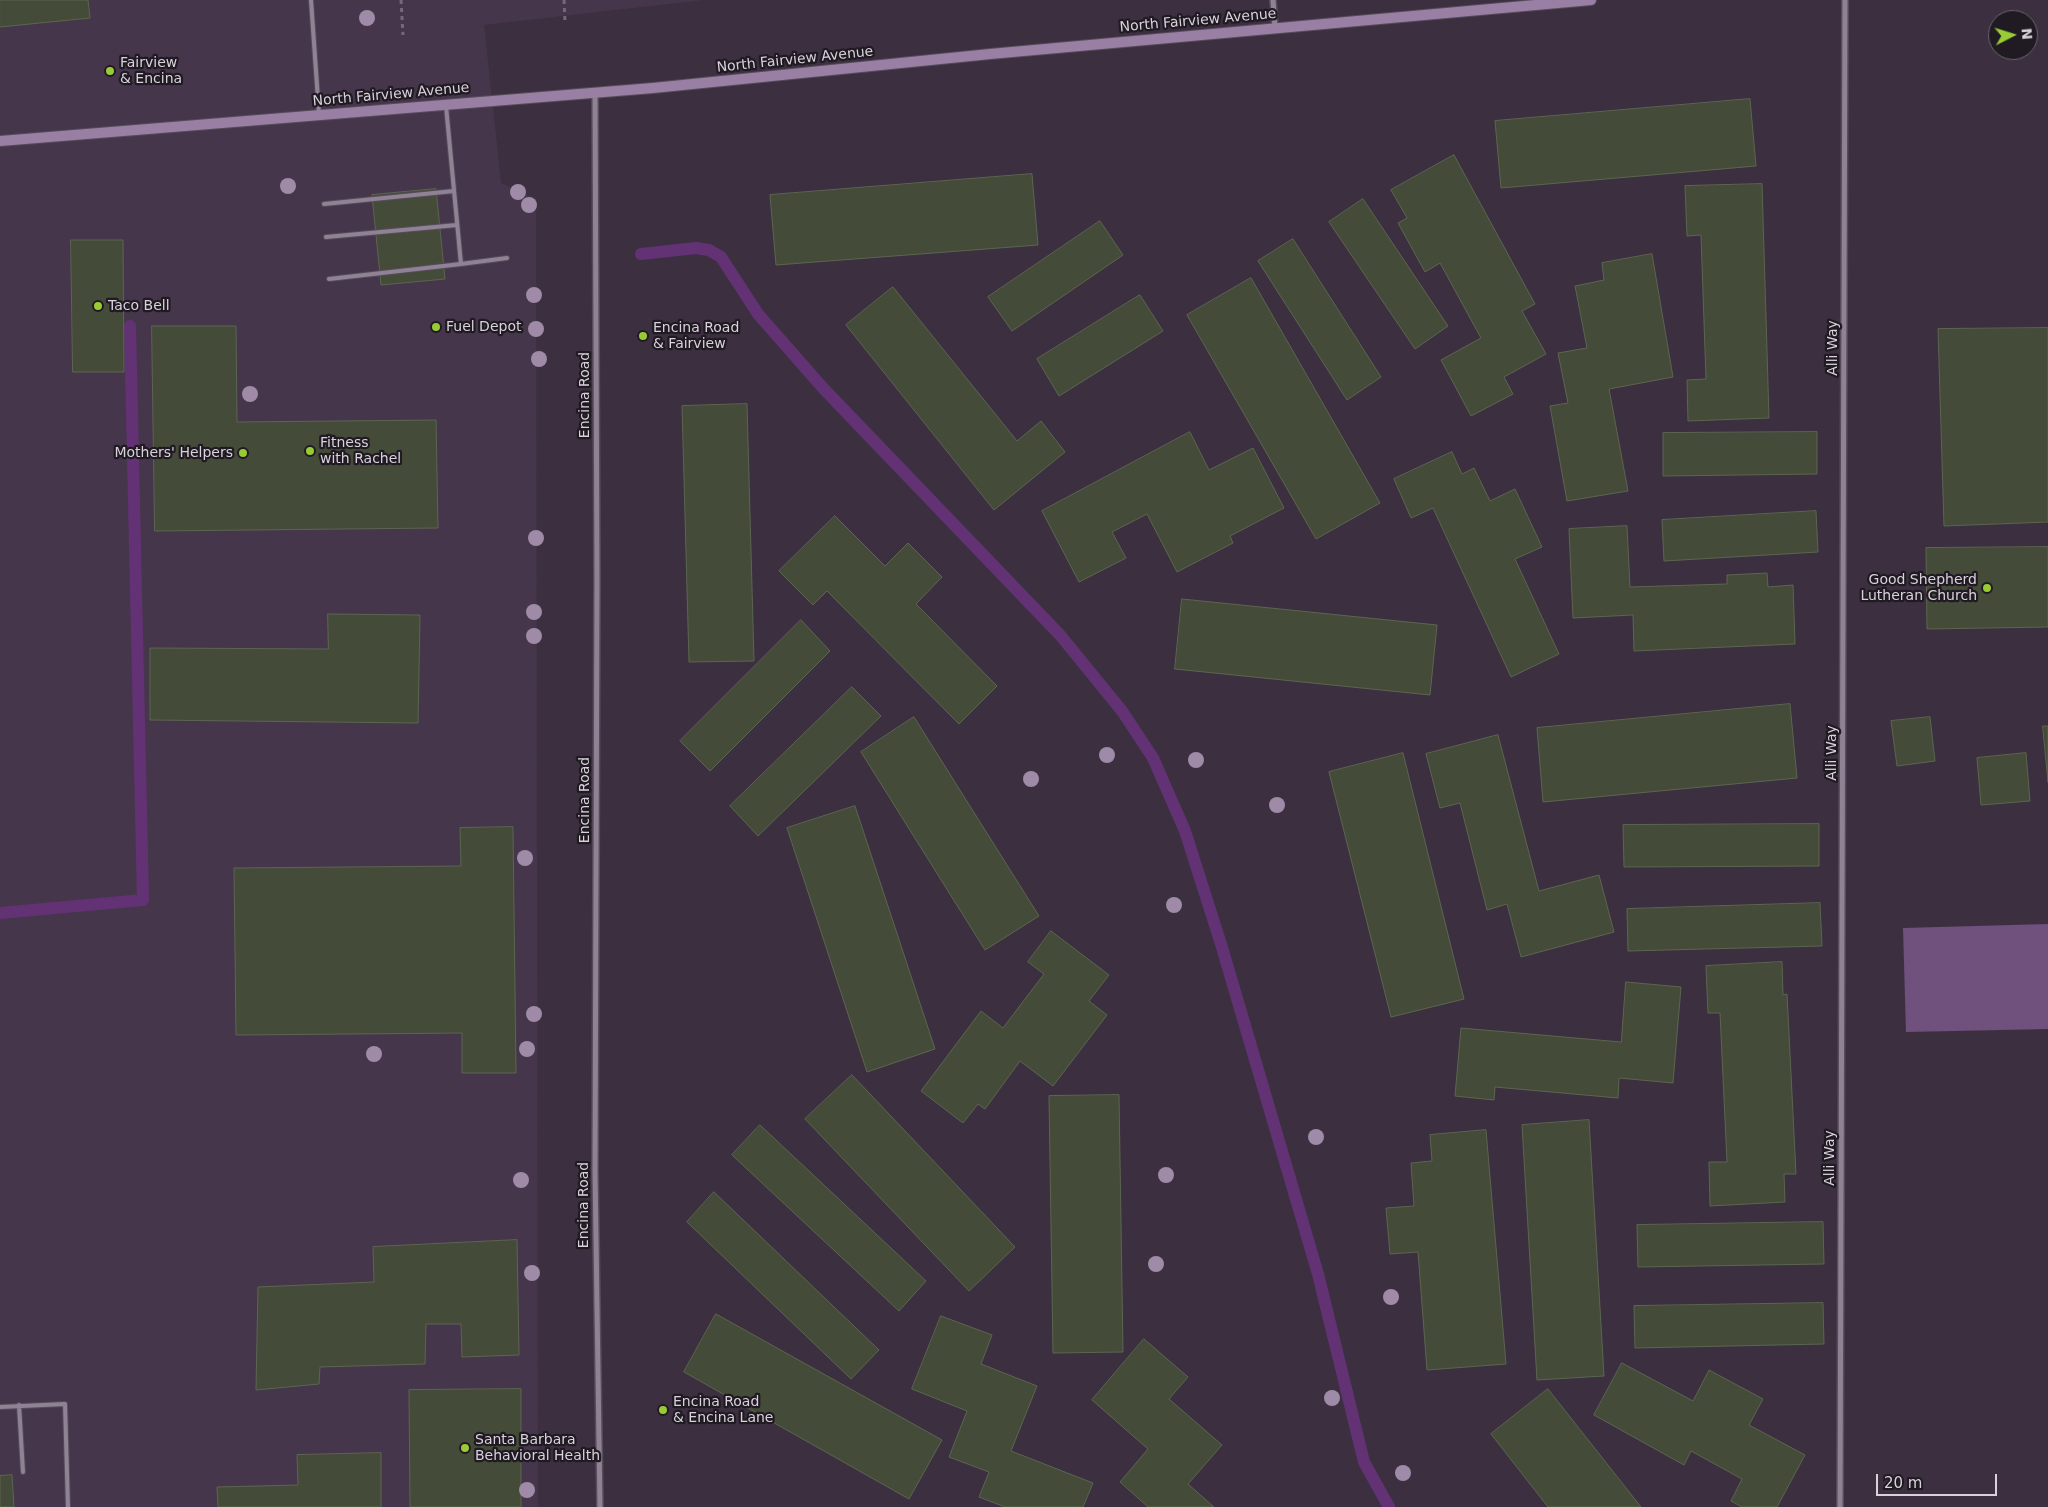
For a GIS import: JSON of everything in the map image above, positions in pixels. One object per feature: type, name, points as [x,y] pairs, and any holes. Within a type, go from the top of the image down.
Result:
[{"type":"main road","name":"North Fairview Avenue","points":[[0,141],[595,93],[1591,0]]},
{"type":"street","points":[[1273,0],[1275,28]]},
{"type":"street","name":"Alli Way","points":[[1840,1507],[1845,0]]},
{"type":"street","name":"Encina Road","points":[[595,93],[597,589],[595,1170],[600,1507]]},
{"type":"lane","points":[[311,0],[319,114]]},
{"type":"lane","points":[[446,104],[462,264]]},
{"type":"lane","points":[[324,204],[454,191]]},
{"type":"lane","points":[[326,237],[457,225]]},
{"type":"lane","points":[[329,279],[507,258]]},
{"type":"lane","points":[[0,1407],[66,1404],[68,1507]]},
{"type":"lane","points":[[19,1405],[23,1472]]},
{"type":"path","points":[[401,0],[403,35]]},
{"type":"path","points":[[564,0],[565,20]]},
{"type":"shaded area","points":[[0,0],[703,0],[484,25],[501,183],[536,199],[538,1507],[0,1507]]},
{"type":"shaded area","points":[[2048,924],[2048,1029],[1906,1032],[1903,928]]},
{"type":"building","points":[[0,0],[88,0],[90,18],[0,27]]},
{"type":"building","points":[[1750,99],[1756,166],[1501,188],[1495,121]]},
{"type":"building","points":[[1454,155],[1535,304],[1522,311],[1546,354],[1504,377],[1513,394],[1471,416],[1441,360],[1481,338],[1440,263],[1425,272],[1398,223],[1407,218],[1391,190]]},
{"type":"building","points":[[1032,174],[1038,245],[776,265],[770,195]]},
{"type":"building","points":[[1762,184],[1769,418],[1688,421],[1687,380],[1706,379],[1701,235],[1687,236],[1685,186]]},
{"type":"building","points":[[436,189],[445,279],[381,285],[372,195]]},
{"type":"building","points":[[1363,199],[1448,326],[1415,349],[1329,222]]},
{"type":"building","points":[[1100,221],[1123,255],[1012,331],[988,297]]},
{"type":"building","points":[[1293,239],[1381,377],[1347,400],[1258,261]]},
{"type":"building","points":[[71,240],[123,240],[124,372],[73,372]]},
{"type":"building","points":[[1652,254],[1673,377],[1609,389],[1628,491],[1567,501],[1550,406],[1568,403],[1558,353],[1587,348],[1575,286],[1604,280],[1602,263]]},
{"type":"building","points":[[1251,278],[1380,503],[1316,539],[1187,315]]},
{"type":"building","points":[[893,287],[1017,441],[1041,421],[1065,452],[994,510],[846,325]]},
{"type":"building","points":[[1140,295],[1163,331],[1059,396],[1037,359]]},
{"type":"building","points":[[152,326],[236,326],[237,422],[436,420],[438,528],[155,531]]},
{"type":"building","points":[[2048,328],[2048,522],[1944,526],[1938,329]]},
{"type":"building","points":[[747,404],[754,661],[689,662],[682,406]]},
{"type":"building","points":[[1190,432],[1209,470],[1253,448],[1284,508],[1230,536],[1233,543],[1177,572],[1147,514],[1112,532],[1126,558],[1079,582],[1042,511]]},
{"type":"building","points":[[1817,432],[1817,474],[1663,476],[1663,433]]},
{"type":"building","points":[[1452,452],[1462,474],[1474,468],[1490,501],[1515,489],[1542,547],[1515,559],[1559,654],[1511,677],[1433,508],[1411,518],[1394,479]]},
{"type":"building","points":[[1816,511],[1818,552],[1664,561],[1662,520]]},
{"type":"building","points":[[835,516],[885,566],[908,543],[942,577],[916,604],[997,686],[959,724],[827,591],[813,605],[779,571]]},
{"type":"building","points":[[1627,526],[1630,587],[1727,584],[1727,575],[1767,573],[1768,587],[1793,585],[1795,644],[1634,651],[1633,615],[1573,618],[1569,529]]},
{"type":"building","name":"Good Shepherd Lutheran Church","points":[[2048,547],[2048,627],[1927,629],[1926,548]]},
{"type":"building","points":[[1182,599],[1437,625],[1430,695],[1175,669]]},
{"type":"building","points":[[328,614],[420,615],[418,723],[150,720],[150,648],[328,649]]},
{"type":"building","points":[[801,620],[830,651],[710,771],[680,741]]},
{"type":"building","points":[[852,687],[881,716],[758,836],[730,806]]},
{"type":"building","points":[[1790,704],[1797,778],[1543,802],[1537,728]]},
{"type":"building","points":[[914,717],[1039,916],[985,950],[861,752]]},
{"type":"building","points":[[1930,717],[1935,761],[1897,766],[1891,721]]},
{"type":"building","points":[[2043,726],[2048,726],[2048,782]]},
{"type":"building","points":[[1498,735],[1539,891],[1599,875],[1614,932],[1521,957],[1507,904],[1487,910],[1460,803],[1440,808],[1426,754]]},
{"type":"building","points":[[1403,753],[1464,999],[1391,1017],[1329,772]]},
{"type":"building","points":[[2026,753],[2030,801],[1981,805],[1977,758]]},
{"type":"building","points":[[855,806],[935,1049],[867,1072],[787,828]]},
{"type":"building","points":[[1819,824],[1819,866],[1624,867],[1623,825]]},
{"type":"building","points":[[513,827],[516,1073],[462,1073],[462,1033],[236,1035],[234,868],[461,866],[460,828]]},
{"type":"building","points":[[1820,903],[1822,946],[1628,951],[1627,909]]},
{"type":"building","points":[[1051,931],[1109,975],[1089,1001],[1107,1015],[1053,1086],[1020,1061],[985,1109],[978,1104],[963,1123],[921,1091],[981,1011],[1003,1028],[1044,974],[1028,962]]},
{"type":"building","points":[[1782,962],[1783,995],[1787,994],[1796,1174],[1784,1174],[1785,1202],[1710,1206],[1709,1162],[1727,1162],[1720,1013],[1708,1013],[1706,966]]},
{"type":"building","points":[[1626,982],[1681,987],[1673,1083],[1619,1078],[1618,1098],[1495,1087],[1494,1100],[1455,1096],[1461,1028],[1621,1042]]},
{"type":"building","points":[[852,1075],[1015,1247],[969,1291],[805,1119]]},
{"type":"building","points":[[1119,1095],[1123,1352],[1053,1353],[1049,1096]]},
{"type":"building","points":[[1589,1120],[1604,1376],[1537,1380],[1522,1125]]},
{"type":"building","points":[[760,1125],[926,1281],[899,1311],[732,1155]]},
{"type":"building","points":[[1486,1130],[1506,1364],[1427,1370],[1418,1252],[1390,1254],[1386,1208],[1414,1206],[1411,1163],[1432,1161],[1430,1135]]},
{"type":"building","points":[[714,1192],[879,1350],[851,1379],[687,1222]]},
{"type":"building","points":[[1823,1222],[1824,1264],[1638,1267],[1637,1225]]},
{"type":"building","points":[[517,1240],[519,1355],[462,1357],[461,1324],[426,1324],[425,1364],[320,1367],[319,1384],[256,1390],[258,1287],[374,1282],[373,1247]]},
{"type":"building","points":[[1823,1303],[1824,1344],[1635,1348],[1634,1306]]},
{"type":"building","points":[[716,1314],[942,1440],[909,1499],[684,1372]]},
{"type":"building","points":[[941,1316],[992,1335],[981,1364],[1037,1386],[1011,1451],[1093,1483],[1083,1507],[1005,1507],[979,1497],[989,1472],[949,1457],[967,1411],[912,1389]]},
{"type":"building","points":[[1144,1339],[1188,1377],[1169,1399],[1222,1445],[1188,1484],[1214,1507],[1148,1507],[1120,1482],[1148,1449],[1092,1400]]},
{"type":"building","points":[[1622,1363],[1693,1401],[1709,1370],[1763,1399],[1749,1425],[1805,1455],[1777,1507],[1742,1507],[1731,1501],[1742,1479],[1691,1451],[1684,1465],[1594,1415]]},
{"type":"building","name":"Santa Barbara Behavioral Health","points":[[521,1389],[521,1507],[410,1507],[409,1390]]},
{"type":"building","points":[[1548,1389],[1641,1507],[1548,1507],[1491,1434]]},
{"type":"building","points":[[381,1453],[381,1507],[218,1507],[217,1487],[298,1485],[297,1455]]},
{"type":"building","points":[[12,1475],[14,1507],[0,1507],[0,1476]]},
{"type":"waterway","points":[[641,254],[696,248],[709,250],[721,257],[758,314],[823,388],[1060,635],[1122,711],[1153,758],[1185,831],[1221,944],[1318,1274],[1364,1462],[1389,1507]]},
{"type":"waterway","points":[[0,913],[143,900],[130,326]]},
{"type":"place","name":"Fairview & Encina","points":[[110,71]]},
{"type":"place","name":"Taco Bell","points":[[98,306]]},
{"type":"place","name":"Fuel Depot","points":[[436,327]]},
{"type":"place","name":"Encina Road & Fairview","points":[[643,336]]},
{"type":"place","name":"Fitness with Rachel","points":[[310,451]]},
{"type":"place","name":"Mothers' Helpers","points":[[243,453]]},
{"type":"place","name":"Good Shepherd Lutheran Church","points":[[1987,588]]},
{"type":"place","name":"Encina Road & Encina Lane","points":[[663,1410]]},
{"type":"place","name":"Santa Barbara Behavioral Health","points":[[465,1448]]}]
